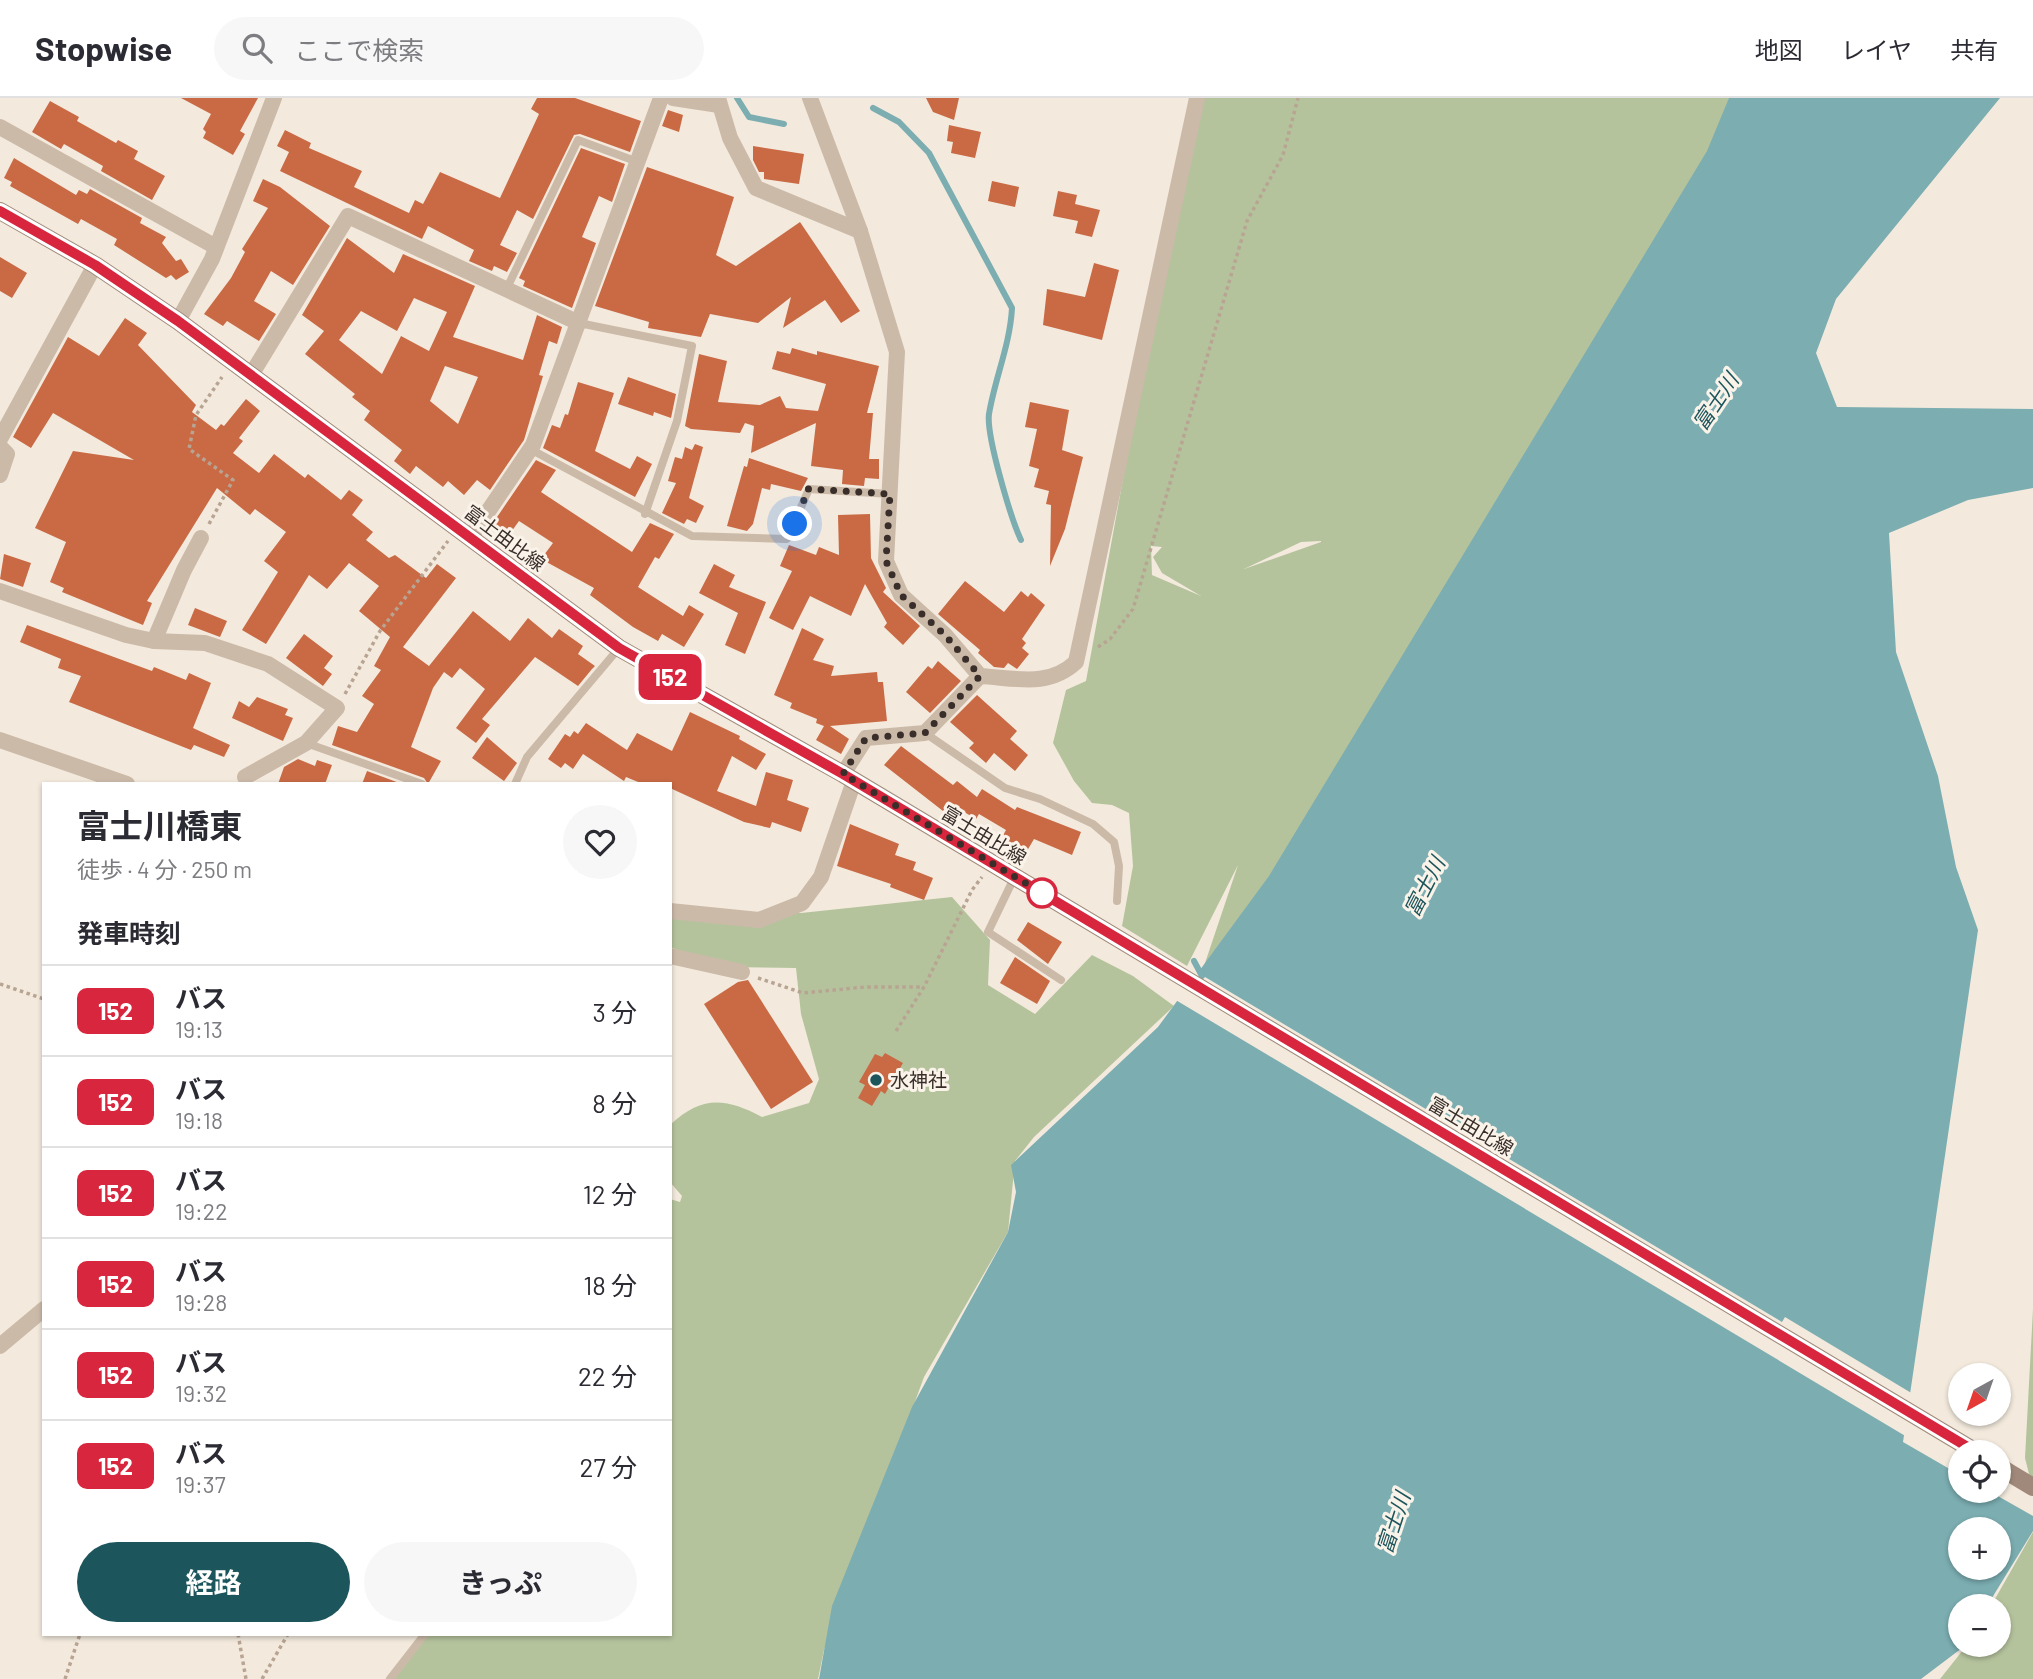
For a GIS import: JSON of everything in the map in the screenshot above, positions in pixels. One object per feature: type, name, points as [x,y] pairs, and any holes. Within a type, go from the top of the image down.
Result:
[{"type":"main road","name":"富士由比線","points":[[0,211],[95,265],[178,321],[619,648],[848,778],[1956,1440]]},
{"type":"main road","points":[[2011,1473],[2033,1486]]},
{"type":"street","points":[[178,321],[216,247],[274,98]]},
{"type":"street","points":[[470,538],[530,449],[661,98]]},
{"type":"street","points":[[673,98],[718,102],[730,138],[756,188],[860,230]]},
{"type":"street","points":[[810,98],[860,230],[897,352],[886,561],[901,595],[945,635],[980,676],[1041,680],[1061,676],[1076,662],[1197,98]]},
{"type":"street","points":[[0,127],[216,247]]},
{"type":"street","points":[[251,375],[348,216],[579,323]]},
{"type":"street","points":[[0,439],[95,265]]},
{"type":"street","points":[[0,447],[7,454],[0,475]]},
{"type":"street","points":[[154,641],[184,570],[201,538]]},
{"type":"street","points":[[0,591],[126,635],[154,641],[205,643],[268,664],[337,708],[306,743],[245,777]]},
{"type":"street","points":[[672,911],[759,920],[802,903],[821,877],[848,778],[866,738],[925,733],[980,676]]},
{"type":"street","points":[[0,740],[121,782]]},
{"type":"street","points":[[672,956],[742,972]]},
{"type":"street","points":[[0,1346],[42,1311]]},
{"type":"lane","points":[[507,288],[578,140],[638,162]]},
{"type":"lane","points":[[579,323],[692,346],[677,421],[646,514]]},
{"type":"lane","points":[[530,449],[692,537],[788,539],[808,489],[890,494]]},
{"type":"lane","points":[[516,782],[527,757],[619,648]]},
{"type":"lane","points":[[925,733],[1004,788],[1040,799],[1093,824],[1114,842],[1119,866],[1116,901]]},
{"type":"lane","points":[[306,743],[416,782]]},
{"type":"lane","points":[[1014,877],[988,932],[1061,980]]},
{"type":"lane","points":[[390,1679],[423,1636]]},
{"type":"path","points":[[1076,662],[1110,639],[1133,610],[1247,221],[1283,155],[1298,98]]},
{"type":"path","points":[[201,538],[233,480],[189,449],[197,415],[232,362]]},
{"type":"path","points":[[337,708],[380,631],[432,560],[449,540],[470,538]]},
{"type":"path","points":[[896,1031],[924,986],[972,890],[992,864]]},
{"type":"path","points":[[742,972],[803,993],[865,987],[924,986]]},
{"type":"path","points":[[0,984],[42,998]]},
{"type":"path","points":[[65,1679],[79,1636]]},
{"type":"path","points":[[238,1636],[246,1679]]},
{"type":"path","points":[[262,1679],[287,1636]]},
{"type":"green space","points":[[1197,98],[1735,98],[1484,605],[1204,966],[1238,865],[1187,966],[1122,926],[1133,866],[1129,813],[1112,805],[1092,803],[1074,781],[1053,743],[1066,690],[1086,681],[1154,310]],"holes":[[[1301,542],[1321,542],[1244,569]],[[1151,546],[1162,547],[1153,557],[1162,573],[1201,596],[1152,575]]]},
{"type":"green space","points":[[952,897],[990,940],[988,985],[1035,1014],[1092,955],[1133,976],[1174,1006],[1034,1137],[1015,1161],[1008,1232],[924,1377],[824,1650],[818,1679],[390,1679],[424,1636],[672,1636],[672,1200],[680,1202],[682,1196],[672,1184],[672,1123],[693,1108],[704,1104],[726,1103],[762,1117],[809,1103],[819,1079],[801,1014],[796,968],[721,967],[672,948],[672,914],[801,913]]},
{"type":"green space","points":[[2033,1309],[2033,1490],[2025,1458]]},
{"type":"green space","points":[[2033,1532],[2033,1679],[1940,1679],[1957,1657],[2011,1657],[2011,1594],[1998,1594],[2006,1580],[2011,1580],[2011,1571]]},
{"type":"water","name":"富士川","points":[[1729,98],[2000,98],[1836,299],[1816,353],[1837,407],[2033,409],[2033,488],[1968,500],[1889,533],[1896,652],[1938,776],[1956,867],[1978,930],[1903,1442],[1948,1468],[1948,1503],[2010,1503],[2033,1516],[2033,1531],[2011,1567],[2011,1517],[1948,1517],[1948,1580],[2003,1580],[1994,1594],[1948,1594],[1950,1657],[1921,1679],[819,1679],[832,1606],[912,1407],[1008,1232],[1016,1192],[1011,1165],[1158,1027],[1269,876],[1707,151]]},
{"type":"pier","points":[[1195,971],[1782,1322],[1785,1317],[1913,1394],[1907,1437],[1174,999]]},
{"type":"building","points":[[181,98],[258,98],[240,131],[245,134],[233,155],[203,138],[206,132],[203,129],[211,114]]},
{"type":"building","points":[[537,98],[575,98],[641,121],[630,152],[580,134],[574,135],[533,219],[517,210],[500,245],[517,253],[507,272],[494,266],[492,271],[469,261],[474,250],[428,226],[422,239],[280,171],[289,152],[277,146],[285,130],[311,143],[309,148],[362,171],[354,187],[409,213],[415,200],[423,204],[440,172],[500,198],[539,114],[531,109]]},
{"type":"building","points":[[926,98],[959,98],[954,120],[933,112]]},
{"type":"building","points":[[50,101],[79,117],[77,121],[116,143],[118,140],[138,151],[134,159],[165,176],[152,200],[101,171],[103,166],[64,144],[61,149],[32,132]]},
{"type":"building","points":[[668,110],[683,115],[679,132],[662,126]]},
{"type":"building","points":[[949,125],[981,132],[975,158],[951,153],[953,142],[947,141]]},
{"type":"building","points":[[753,146],[804,154],[799,184],[764,179],[764,172],[759,172],[753,160]]},
{"type":"building","points":[[581,148],[625,164],[612,202],[599,196],[582,237],[596,243],[572,308],[523,286],[525,281],[519,278]]},
{"type":"building","points":[[14,158],[76,195],[79,190],[87,194],[90,189],[142,218],[140,223],[166,237],[162,243],[176,261],[181,259],[189,272],[176,280],[171,275],[166,278],[114,245],[117,239],[81,219],[78,224],[10,186],[12,182],[4,178]]},
{"type":"building","points":[[647,167],[734,197],[716,255],[736,266],[800,222],[860,311],[841,323],[825,300],[783,328],[791,297],[758,323],[710,314],[701,337],[648,328],[649,322],[595,306]]},
{"type":"building","points":[[263,179],[280,187],[330,226],[293,285],[271,271],[254,301],[276,314],[259,341],[227,321],[223,326],[204,314],[231,278],[245,252],[242,249],[268,208],[253,201]]},
{"type":"building","points":[[992,181],[1019,187],[1015,207],[988,201]]},
{"type":"building","points":[[1058,191],[1077,195],[1075,204],[1100,210],[1092,237],[1075,233],[1078,221],[1053,216]]},
{"type":"building","points":[[347,238],[394,273],[403,254],[475,286],[453,337],[523,360],[537,315],[562,327],[557,344],[549,341],[539,375],[543,376],[524,440],[490,490],[477,480],[464,495],[448,481],[443,487],[416,466],[410,474],[394,461],[402,450],[364,420],[370,411],[352,397],[355,394],[305,354],[324,331],[302,315]],"holes":[[[414,298],[447,312],[429,351],[401,336],[382,374],[339,340],[361,311],[397,331]],[[445,366],[478,377],[458,424],[430,401]]]},
{"type":"building","points":[[0,257],[27,273],[12,298],[0,291]]},
{"type":"building","points":[[1094,263],[1119,270],[1102,340],[1043,325],[1047,289],[1085,297]]},
{"type":"building","points":[[125,318],[147,333],[138,345],[196,405],[192,412],[216,430],[221,424],[224,426],[246,399],[260,411],[239,438],[243,441],[233,453],[259,473],[274,454],[305,478],[308,474],[341,500],[349,490],[363,500],[352,515],[373,532],[366,540],[389,558],[395,555],[426,578],[437,564],[456,578],[403,647],[429,666],[473,611],[510,641],[528,618],[552,638],[559,629],[583,646],[578,654],[595,666],[578,686],[535,657],[482,719],[490,725],[476,743],[456,728],[485,689],[460,668],[452,678],[444,672],[433,688],[411,747],[441,761],[427,782],[424,778],[332,745],[338,726],[357,732],[374,704],[362,696],[381,670],[374,666],[390,637],[359,611],[379,586],[349,563],[327,589],[309,575],[266,644],[242,630],[278,572],[264,561],[286,532],[255,509],[250,515],[217,488],[147,601],[152,603],[143,625],[62,592],[64,588],[50,582],[66,542],[35,528],[73,451],[134,460],[53,413],[31,448],[13,437],[68,337],[99,356]]},
{"type":"building","points":[[792,348],[817,355],[817,351],[879,366],[867,413],[873,413],[869,459],[879,459],[879,479],[865,478],[864,486],[842,484],[843,470],[811,466],[816,423],[751,453],[754,426],[745,423],[740,433],[691,429],[685,426],[699,354],[727,361],[718,402],[760,405],[780,396],[786,408],[818,411],[826,384],[772,369],[777,351],[790,354]]},
{"type":"building","points":[[628,377],[676,394],[671,418],[654,412],[653,416],[618,404]]},
{"type":"building","points":[[578,382],[614,393],[595,451],[630,469],[637,456],[652,464],[635,497],[543,448],[552,425],[560,428],[565,414],[568,415]]},
{"type":"building","points":[[1030,402],[1069,410],[1062,450],[1083,457],[1065,529],[1050,566],[1051,505],[1046,504],[1049,491],[1034,487],[1039,469],[1029,466],[1037,429],[1025,427]]},
{"type":"building","points":[[695,444],[703,447],[689,498],[704,506],[696,523],[687,519],[684,524],[662,513],[676,483],[668,481],[675,457],[682,459],[685,447],[692,450]]},
{"type":"building","points":[[749,458],[808,478],[801,491],[771,484],[770,490],[762,488],[753,524],[747,531],[727,526],[744,466],[747,467]]},
{"type":"building","points":[[536,460],[556,470],[541,492],[632,552],[650,523],[674,534],[659,559],[655,557],[638,587],[683,616],[689,605],[704,614],[684,647],[662,634],[658,641],[633,627],[590,595],[594,588],[541,559],[553,543],[519,521],[509,535],[493,523]]},
{"type":"building","points":[[870,514],[871,558],[886,588],[883,592],[920,626],[903,645],[884,627],[887,623],[865,584],[851,616],[810,596],[793,630],[769,618],[792,571],[780,566],[789,545],[816,555],[819,547],[839,555],[838,515]]},
{"type":"building","points":[[4,554],[31,563],[23,587],[0,579]]},
{"type":"building","points":[[714,564],[735,575],[729,587],[766,602],[745,654],[725,645],[738,613],[699,593]]},
{"type":"building","points":[[965,581],[1004,612],[1021,591],[1028,597],[1031,593],[1045,605],[1022,639],[1026,643],[1022,648],[1029,654],[1017,669],[1008,663],[1004,668],[994,667],[978,653],[980,650],[938,614]]},
{"type":"building","points":[[195,608],[227,621],[220,637],[188,625]]},
{"type":"building","points":[[27,625],[152,671],[154,667],[186,680],[189,673],[211,683],[193,728],[230,745],[224,757],[194,745],[191,750],[69,702],[81,676],[58,668],[61,659],[20,642]]},
{"type":"building","points":[[802,628],[824,639],[813,660],[834,666],[831,676],[877,672],[878,682],[883,682],[887,721],[830,726],[849,739],[841,754],[816,740],[824,726],[816,723],[817,719],[790,708],[792,703],[774,695]]},
{"type":"building","points":[[304,634],[333,656],[324,668],[332,674],[323,686],[286,658]]},
{"type":"building","points":[[938,661],[961,681],[930,713],[906,692],[928,666],[932,669]]},
{"type":"building","points":[[977,695],[1017,731],[1010,739],[1028,755],[1015,771],[994,753],[986,763],[969,748],[974,743],[950,722]]},
{"type":"building","points":[[257,697],[288,709],[285,715],[293,718],[283,741],[232,718],[239,701],[249,707]]},
{"type":"building","points":[[690,712],[740,736],[739,739],[766,754],[756,770],[732,756],[717,791],[756,806],[766,772],[793,780],[787,800],[809,808],[801,832],[772,822],[770,828],[744,822],[672,789],[672,782],[638,782],[626,777],[624,781],[583,754],[573,769],[565,763],[561,768],[548,759],[565,734],[570,737],[574,731],[578,734],[586,723],[627,750],[637,733],[672,751]]},
{"type":"building","points":[[487,737],[517,763],[504,781],[472,758]]},
{"type":"building","points":[[901,746],[953,785],[957,781],[977,797],[982,789],[1015,810],[1017,807],[1081,832],[1072,855],[1034,839],[1024,856],[1000,841],[1006,830],[979,814],[976,819],[949,803],[943,811],[884,765]]},
{"type":"building","points":[[298,759],[315,766],[317,760],[332,765],[326,782],[279,782],[284,767]]},
{"type":"building","points":[[367,771],[397,782],[363,782]]},
{"type":"building","points":[[850,824],[899,844],[895,855],[916,862],[913,870],[933,878],[924,900],[890,887],[891,884],[837,866]]},
{"type":"building","points":[[1028,922],[1062,942],[1048,964],[1017,940]]},
{"type":"building","points":[[1015,957],[1050,981],[1037,1004],[1000,983]]},
{"type":"building","points":[[748,980],[813,1082],[771,1109],[704,1004],[738,982]]},
{"type":"building","points":[[885,1053],[903,1063],[885,1094],[881,1091],[872,1106],[858,1098],[865,1085],[859,1082],[875,1054],[882,1057]]},
{"type":"waterway","points":[[737,98],[749,117],[784,124]]},
{"type":"waterway","points":[[873,108],[899,122],[929,153],[1012,308],[989,414],[989,425],[1000,477],[1021,540]]},
{"type":"waterway","points":[[1194,961],[1202,976]]},
{"type":"bus line","name":"152","points":[[0,211],[95,265],[178,321],[619,648],[843,774],[1956,1440]]},
{"type":"place","name":"水神社","points":[[876,1080]]},
{"type":"route","points":[[795,524],[808,489],[890,494],[886,561],[901,595],[945,635],[980,676],[925,733],[866,738],[843,774],[1042,893]]}]
